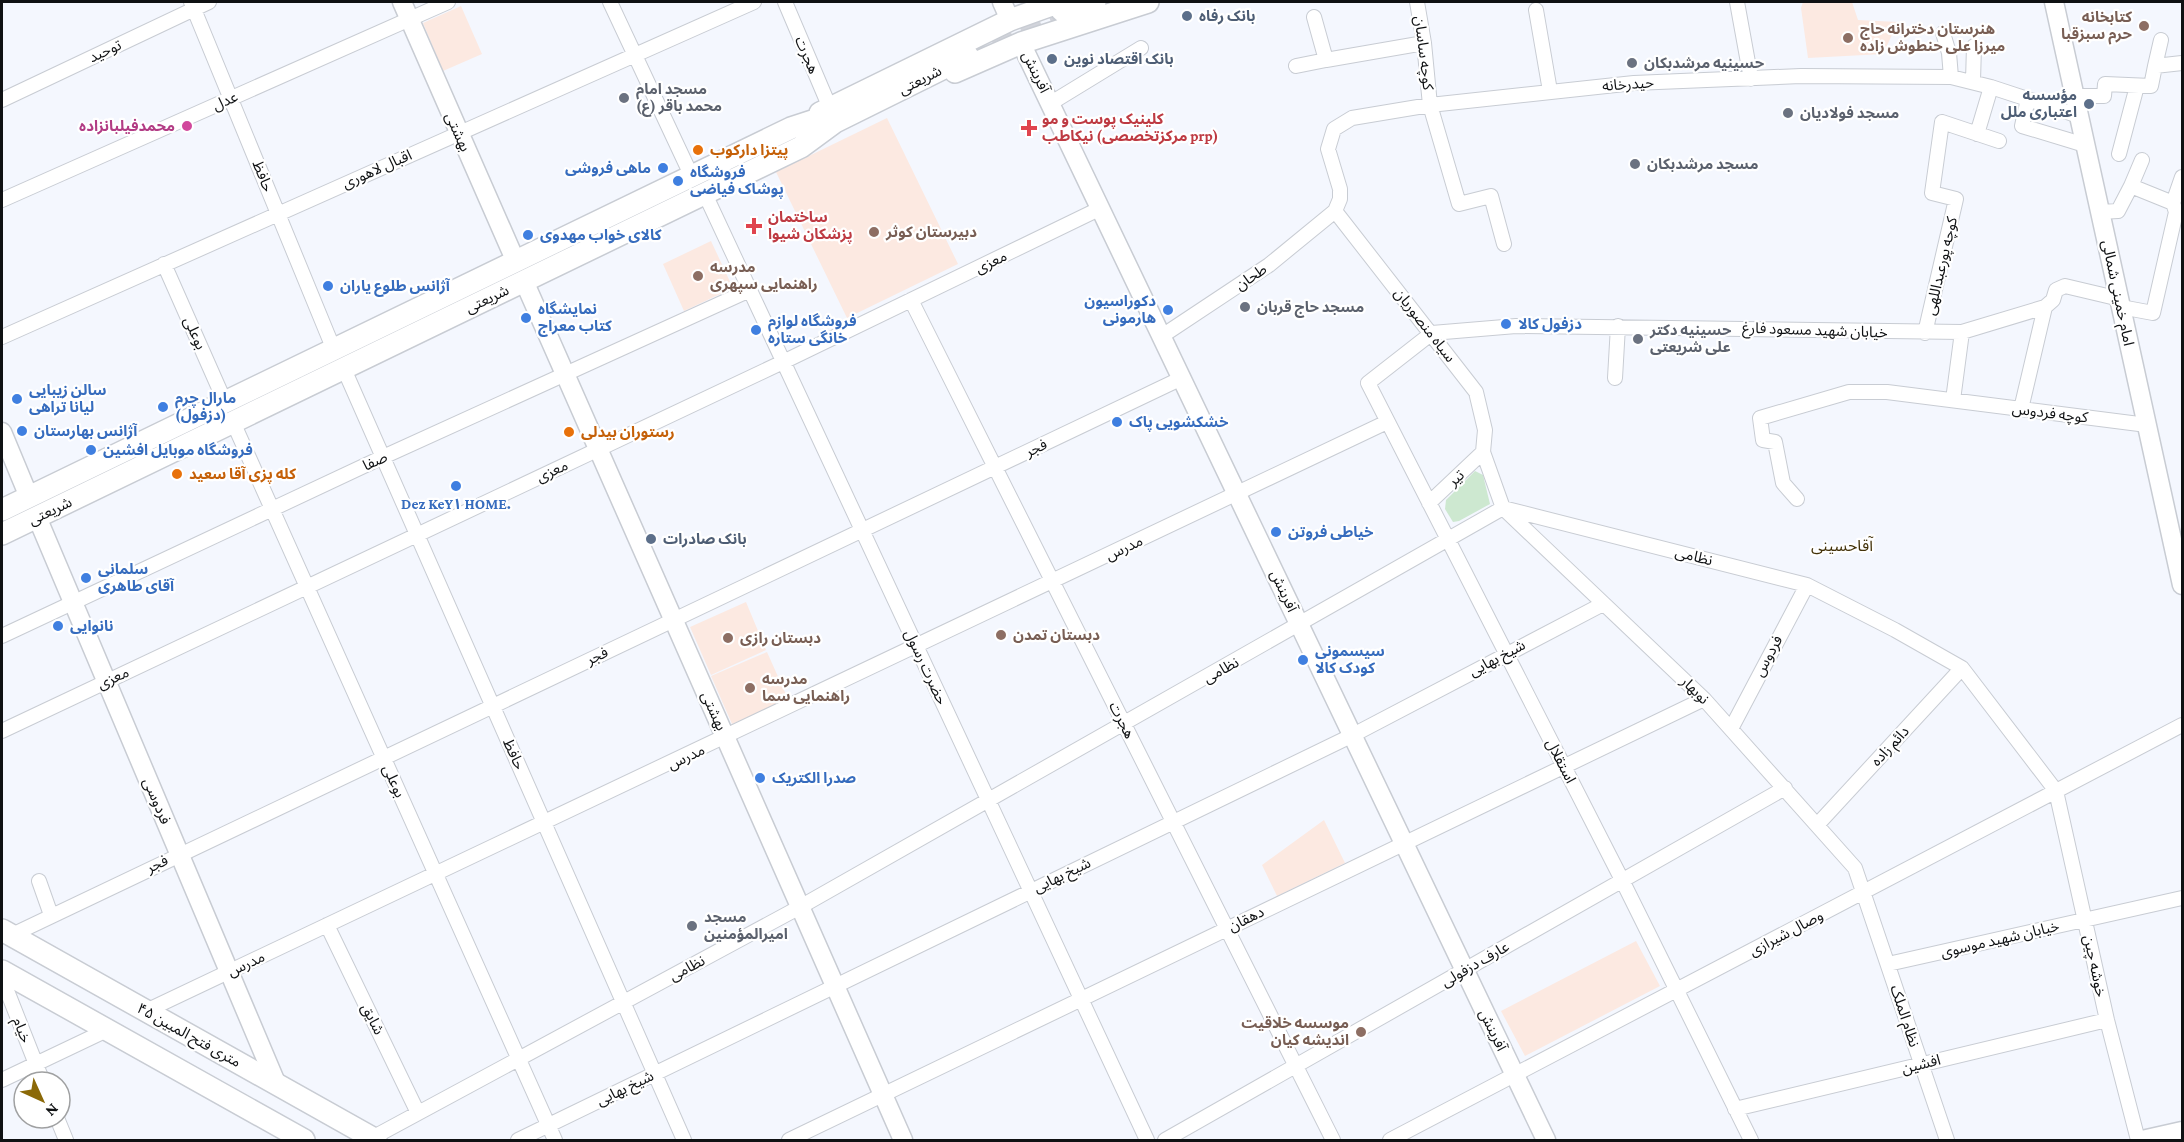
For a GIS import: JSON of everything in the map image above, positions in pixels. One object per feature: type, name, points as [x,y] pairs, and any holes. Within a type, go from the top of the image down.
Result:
[{"type":"main road","name":"بهشتی","points":[[402,2],[903,1140]]},
{"type":"main road","points":[[791,128],[830,108],[967,53],[1021,42],[1061,12],[1095,2]]},
{"type":"main road","points":[[1061,12],[1115,2]]},
{"type":"main road","points":[[967,53],[1006,11],[1061,12],[1148,2]]},
{"type":"main road","name":"امام خمینی شمالی","points":[[2054,2],[2182,585]]},
{"type":"main road","points":[[1006,11],[1021,42]]},
{"type":"main road","name":"آفرینش","points":[[1021,42],[1546,1140]]},
{"type":"main road","name":"شریعتی","points":[[2,510],[229,412],[698,185],[791,128],[832,115],[967,53]]},
{"type":"main road","name":"شریعتی","points":[[698,185],[801,147],[836,122],[967,53]]},
{"type":"main road","name":"شریعتی","points":[[2,534],[229,412]]},
{"type":"main road","points":[[2,432],[37,517]]},
{"type":"main road","name":"فردوسی","points":[[37,517],[277,1085]]},
{"type":"main road","name":"۴۵ متری فتح المبین","points":[[7,932],[374,1139]]},
{"type":"main road","points":[[2,971],[295,1137]]},
{"type":"main road","points":[[80,1015],[92,1007],[98,999],[99,985]]},
{"type":"main road","points":[[2140,1140],[2182,1131]]},
{"type":"street","name":"توحید","points":[[2,100],[192,5],[209,2]]},
{"type":"street","name":"عدل","points":[[2,200],[448,2]]},
{"type":"street","name":"حضرت رسول","points":[[610,2],[750,290],[1147,1140]]},
{"type":"street","name":"اقبال لاهوری","points":[[2,338],[458,132],[754,2]]},
{"type":"street","name":"هجرت","points":[[785,2],[830,108]]},
{"type":"street","name":"کوچه ساسان","points":[[1417,2],[1424,43],[1430,105],[1459,204],[1491,196],[1504,244]]},
{"type":"street","points":[[1737,2],[1751,78]]},
{"type":"street","name":"حافظ","points":[[192,5],[339,359],[684,1140]]},
{"type":"street","points":[[1536,10],[1551,91]]},
{"type":"street","points":[[1314,17],[1326,60]]},
{"type":"street","points":[[1943,33],[1949,53],[1951,77]]},
{"type":"street","points":[[2074,96],[2104,96],[2105,84],[2151,86],[2161,40]]},
{"type":"street","points":[[1296,66],[1424,43]]},
{"type":"street","points":[[1973,81],[1974,46]]},
{"type":"street","points":[[1051,103],[1141,48]]},
{"type":"street","points":[[2156,66],[2182,63]]},
{"type":"street","name":"حیدرخانه","points":[[1335,211],[1340,189],[1328,149],[1334,129],[1352,118],[1430,105],[1620,84],[1751,78],[1951,77],[1973,81],[2079,116]]},
{"type":"street","points":[[2119,154],[2138,86]]},
{"type":"street","points":[[1991,87],[1977,134],[1999,141]]},
{"type":"street","points":[[2028,99],[2022,126],[2085,145]]},
{"type":"street","name":"کوچه پورعبداللهی","points":[[1925,333],[1956,199],[1932,192],[1942,122],[1977,134]]},
{"type":"street","points":[[2100,212],[2118,211],[2142,160]]},
{"type":"street","points":[[2021,409],[2045,307],[2053,300],[2056,290],[2065,286],[2153,313],[2177,210],[2182,177]]},
{"type":"street","points":[[2131,186],[2177,210]]},
{"type":"street","name":"معزی","points":[[2,730],[598,450],[1101,208]]},
{"type":"street","name":"سیاه منصوریان","points":[[1335,211],[1476,392],[1485,430],[1483,452],[1503,508]]},
{"type":"street","name":"طحان","points":[[1162,336],[1269,265],[1335,211]]},
{"type":"street","name":"بوعلی","points":[[164,264],[555,1140]]},
{"type":"street","name":"صفا","points":[[2,636],[383,457],[750,290]]},
{"type":"street","name":"هجرت","points":[[911,300],[1333,1140]]},
{"type":"street","name":"خیابان شهید مسعود فارغ","points":[[1432,333],[1516,326],[1962,332],[2045,307]]},
{"type":"street","points":[[1615,378],[1618,326]]},
{"type":"street","points":[[1953,400],[1962,332]]},
{"type":"street","name":"استقلال","points":[[1432,333],[1368,383],[1622,880],[1675,991],[1751,1140]]},
{"type":"street","name":"فجر","points":[[7,932],[51,915],[1182,378]]},
{"type":"street","name":"کوچه فردوس","points":[[1797,499],[1783,483],[1774,442],[1763,440],[1760,418],[1849,392],[1887,392],[2147,425]]},
{"type":"street","name":"مدرس","points":[[146,1011],[545,824],[1387,422]]},
{"type":"street","name":"تیر","points":[[1429,503],[1483,452]]},
{"type":"street","name":"نظامی","points":[[374,1139],[800,907],[1503,508],[1807,585],[1895,630],[1962,668],[2056,791]]},
{"type":"street","name":"نوبهار","points":[[1503,508],[1732,727],[1855,868],[1864,892]]},
{"type":"street","name":"فردوس","points":[[1732,727],[1807,585]]},
{"type":"street","name":"شیخ بهایی","points":[[518,1140],[1353,735],[1603,604]]},
{"type":"street","name":"دائم زاده","points":[[1818,824],[1962,668]]},
{"type":"street","name":"دهقان","points":[[789,1140],[1704,699]]},
{"type":"street","name":"وصال شیرازی","points":[[1389,1140],[2182,725]]},
{"type":"street","name":"عارف دزفولی","points":[[1166,1140],[1785,788]]},
{"type":"street","name":"خوشه چین","points":[[2056,791],[2107,1020],[2140,1140]]},
{"type":"street","points":[[39,880],[51,915]]},
{"type":"street","name":"نظام الملک","points":[[1864,892],[1947,1140]]},
{"type":"street","name":"خیابان شهید موسوی","points":[[1888,964],[2182,897]]},
{"type":"street","name":"شایق","points":[[327,925],[418,1113]]},
{"type":"street","name":"خیام","points":[[2,978],[38,1070]]},
{"type":"street","name":"افشین","points":[[1735,1109],[2107,1020]]},
{"type":"street","points":[[2,1080],[107,1030]]},
{"type":"shaded area","name":"هنرستان دخترانه حاج میرزا علی حنطوش زاده","points":[[1803,2],[1852,2],[1858,20],[1898,22],[1883,54],[1808,58],[1801,8]]},
{"type":"shaded area","points":[[461,6],[482,54],[443,71],[423,23]]},
{"type":"shaded area","name":"دبیرستان کوثر","points":[[887,118],[958,264],[847,318],[776,172]]},
{"type":"shaded area","name":"مدرسه راهنمایی سپهری","points":[[711,241],[733,288],[684,311],[663,264]]},
{"type":"shaded area","name":"دبستان رازی","points":[[746,602],[766,650],[711,675],[690,627]]},
{"type":"shaded area","name":"مدرسه راهنمایی سما","points":[[767,652],[788,699],[732,724],[711,676]]},
{"type":"shaded area","points":[[1324,820],[1345,863],[1277,896],[1262,865]]},
{"type":"shaded area","points":[[1636,941],[1660,986],[1525,1056],[1501,1011]]},
{"type":"green space","points":[[1475,471],[1483,475],[1490,504],[1453,522],[1445,509],[1446,500]]},
{"type":"tunnel","points":[[993,44],[1063,17]]},
{"type":"place","name":"بانک رفاه","points":[[1187,16]]},
{"type":"place","name":"کتابخانه حرم سبزقبا","points":[[2144,26]]},
{"type":"place","name":"هنرستان دخترانه حاج میرزا علی حنطوش زاده","points":[[1848,38]]},
{"type":"place","name":"بانک اقتصاد نوین","points":[[1052,59]]},
{"type":"place","name":"حسینیه مرشدبکان","points":[[1632,63]]},
{"type":"place","name":"مسجد امام محمد باقر (ع)","points":[[624,98]]},
{"type":"place","name":"مؤسسه اعتباری ملل","points":[[2089,104]]},
{"type":"place","name":"مسجد فولادیان","points":[[1788,113]]},
{"type":"place","name":"محمدفيلبانزاده","points":[[187,126]]},
{"type":"place","name":"کلینیک پوست و مو نیکاطب (مرکزتخصصی prp)","points":[[1029,128]]},
{"type":"place","name":"پیتزا دارکوب","points":[[698,150]]},
{"type":"place","name":"مسجد مرشدبکان","points":[[1635,164]]},
{"type":"place","name":"ماهی فروشی","points":[[663,168]]},
{"type":"place","name":"فروشگاه پوشاک فیاضی","points":[[678,181]]},
{"type":"place","name":"ساختمان پزشکان شیوا","points":[[754,226]]},
{"type":"place","name":"دبیرستان کوثر","points":[[874,232]]},
{"type":"place","name":"کالای خواب مهدوی","points":[[528,235]]},
{"type":"place","name":"مدرسه راهنمایی سپهری","points":[[698,276]]},
{"type":"place","name":"آژانس طلوع یاران","points":[[328,286]]},
{"type":"place","name":"مسجد حاج قربان","points":[[1245,307]]},
{"type":"place","name":"دکوراسیون هارمونی","points":[[1168,310]]},
{"type":"place","name":"نمایشگاه کتاب معراج","points":[[526,318]]},
{"type":"place","name":"دزفول کالا","points":[[1506,324]]},
{"type":"place","name":"فروشگاه لوازم خانگی ستاره","points":[[756,330]]},
{"type":"place","name":"حسینیه دکتر علی شریعتی","points":[[1638,339]]},
{"type":"place","name":"سالن زیبایی لیانا تراهی","points":[[17,399]]},
{"type":"place","name":"مارال چرم (دزفول)","points":[[163,407]]},
{"type":"place","name":"خشکشویی پاک","points":[[1117,422]]},
{"type":"place","name":"آژانس بهارستان","points":[[22,431]]},
{"type":"place","name":"رستوران بیدلی","points":[[569,432]]},
{"type":"place","name":"فروشگاه موبایل افشین","points":[[91,450]]},
{"type":"place","name":"کله پزی آقا سعید","points":[[177,474]]},
{"type":"place","name":"Dez KeY۱ HOME.","points":[[456,486]]},
{"type":"place","name":"خیاطی فروتن","points":[[1276,532]]},
{"type":"place","name":"بانک صادرات","points":[[651,539]]},
{"type":"place","name":"سلمانی آقای طاهری","points":[[86,578]]},
{"type":"place","name":"نانوایی","points":[[58,626]]},
{"type":"place","name":"دبستان تمدن","points":[[1001,635]]},
{"type":"place","name":"دبستان رازی","points":[[728,638]]},
{"type":"place","name":"سیسمونی کودک کالا","points":[[1303,660]]},
{"type":"place","name":"مدرسه راهنمایی سما","points":[[750,688]]},
{"type":"place","name":"صدرا الکتریک","points":[[760,778]]},
{"type":"place","name":"مسجد امیرالمؤمنین","points":[[692,926]]},
{"type":"place","name":"موسسه خلاقیت اندیشه کیان","points":[[1361,1032]]},
{"type":"district","name":"آقاحسینی","points":[[1842,545]]}]
